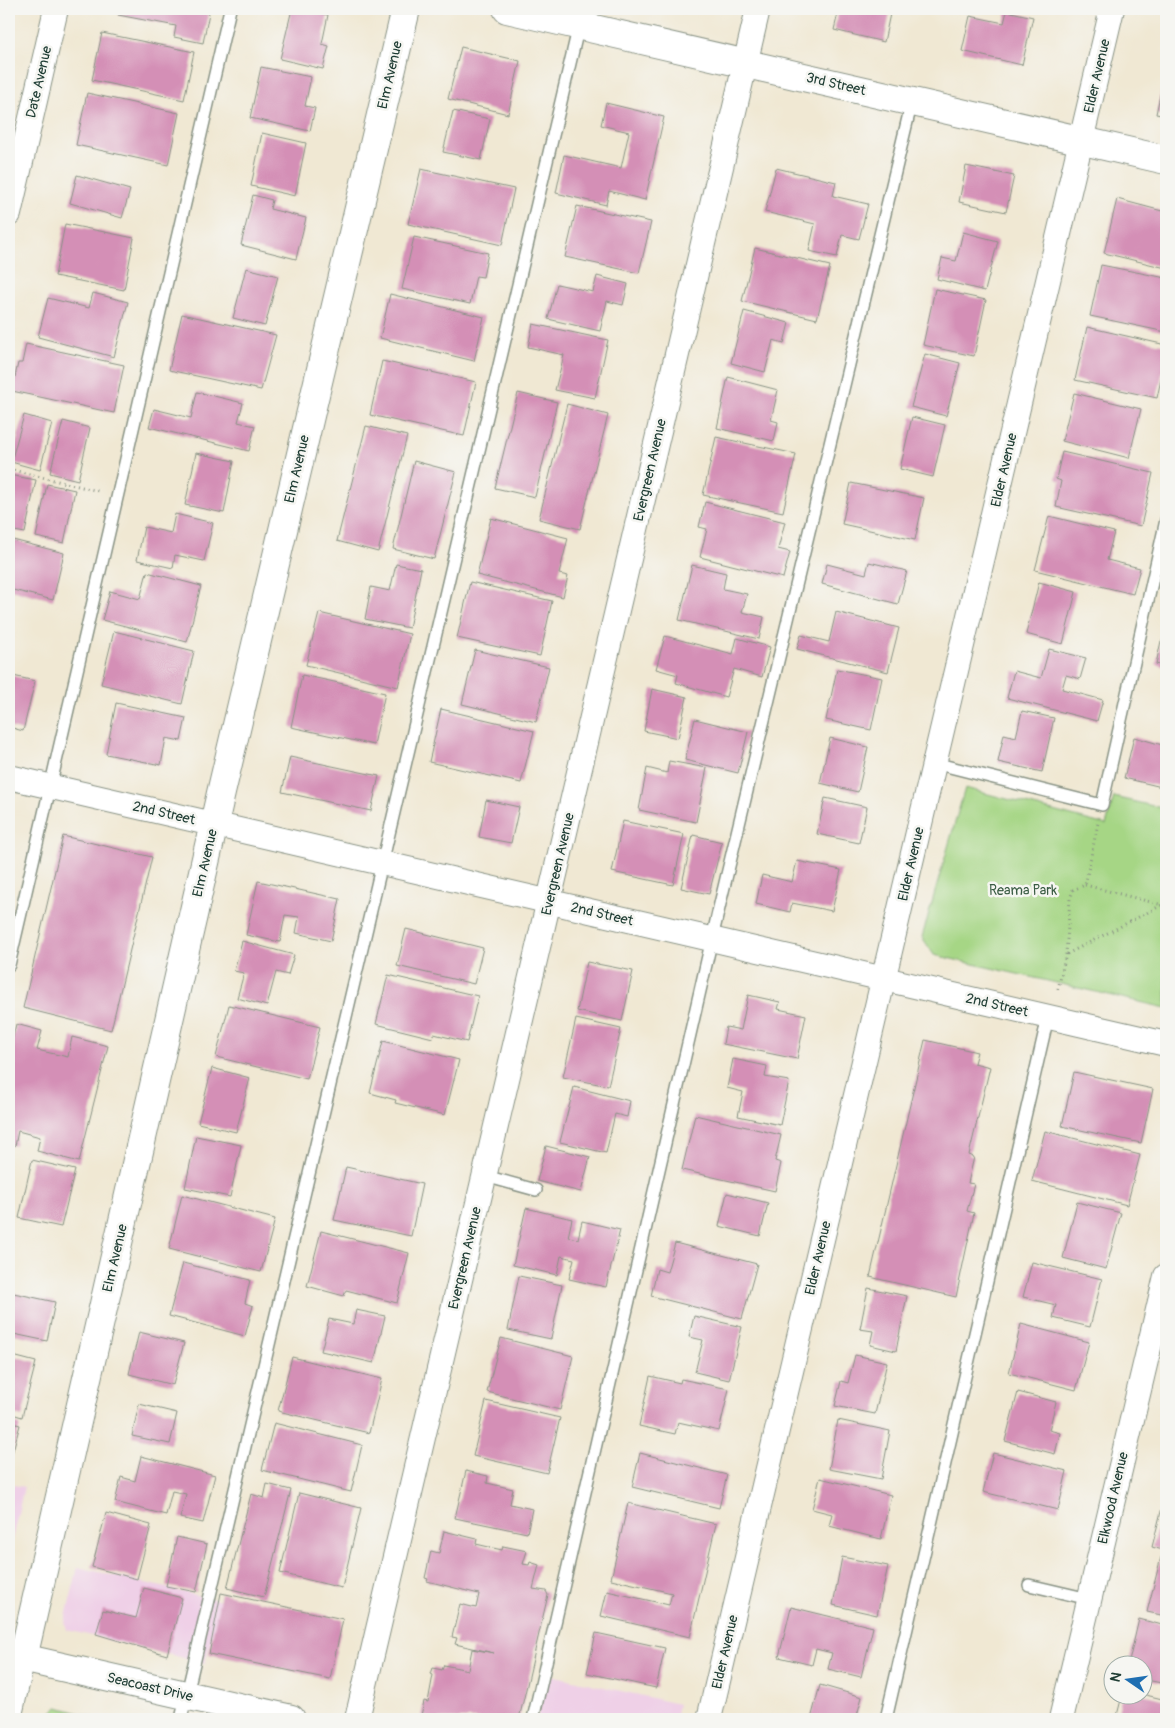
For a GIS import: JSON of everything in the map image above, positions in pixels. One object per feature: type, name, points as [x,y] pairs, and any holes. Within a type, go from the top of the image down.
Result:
[{"type":"street","name":"Date Avenue","points":[[9,214],[56,9]]},
{"type":"street","name":"Elm Avenue","points":[[9,1719],[16,1656],[406,9]]},
{"type":"street","name":"3rd Street","points":[[507,9],[1166,160]]},
{"type":"street","name":"Evergreen Avenue","points":[[357,1719],[758,9]]},
{"type":"street","name":"Elder Avenue","points":[[709,1719],[1112,9]]},
{"type":"street","name":"2nd Street","points":[[9,777],[1166,1044]]},
{"type":"street","name":"Elkwood Avenue","points":[[1061,1719],[1166,1276]]},
{"type":"street","name":"Seacoast Drive","points":[[16,1656],[184,1707],[291,1719]]},
{"type":"lane","points":[[9,964],[230,9]]},
{"type":"lane","points":[[184,1707],[578,25]]},
{"type":"lane","points":[[532,1719],[712,939],[912,101]]},
{"type":"lane","points":[[934,763],[1102,805],[1166,520]]},
{"type":"lane","points":[[886,1719],[1048,1017]]},
{"type":"lane","points":[[485,1176],[536,1190]]},
{"type":"lane","points":[[1029,1585],[1089,1599]]},
{"type":"path","points":[[9,469],[118,495]]},
{"type":"path","points":[[1085,885],[1102,805]]},
{"type":"path","points":[[1058,989],[1066,954],[1070,899],[1073,890],[1085,885],[1164,906]]},
{"type":"path","points":[[1066,954],[1164,906]]},
{"type":"shaded area","points":[[9,1484],[24,1487],[9,1553]]},
{"type":"shaded area","points":[[78,1567],[221,1601],[205,1663],[67,1630],[65,1621]]},
{"type":"shaded area","points":[[547,1674],[678,1704],[675,1719],[537,1719]]},
{"type":"green space","name":"Reama Park","points":[[965,788],[1106,825],[1114,797],[1166,809],[1166,1008],[934,955],[922,937]]},
{"type":"green space","points":[[58,1707],[100,1719],[42,1719]]},
{"type":"building","points":[[119,9],[190,9],[209,13],[203,43],[174,37],[176,26],[118,15]]},
{"type":"building","points":[[292,9],[302,9],[328,15],[322,44],[329,46],[323,69],[280,59]]},
{"type":"building","points":[[839,9],[891,9],[884,42],[834,30]]},
{"type":"building","points":[[1007,11],[1033,17],[1022,65],[962,51],[970,16],[1004,23]]},
{"type":"building","points":[[102,33],[194,52],[184,100],[92,80]]},
{"type":"building","points":[[461,47],[520,61],[508,114],[448,99]]},
{"type":"building","points":[[261,67],[311,77],[305,106],[315,108],[310,131],[250,118]]},
{"type":"building","points":[[1166,72],[1166,116],[1156,114]]},
{"type":"building","points":[[87,93],[179,113],[168,165],[76,145]]},
{"type":"building","points":[[606,103],[664,117],[645,200],[609,191],[606,205],[556,193],[564,155],[621,168],[629,132],[601,125]]},
{"type":"building","points":[[453,111],[490,119],[481,160],[443,152]]},
{"type":"building","points":[[262,133],[306,143],[295,196],[251,186]]},
{"type":"building","points":[[966,166],[1014,176],[1006,212],[959,202]]},
{"type":"building","points":[[776,168],[836,182],[833,196],[868,204],[859,239],[842,235],[837,257],[809,251],[815,224],[765,212]]},
{"type":"building","points":[[421,169],[514,189],[502,245],[408,224]]},
{"type":"building","points":[[77,175],[130,190],[122,218],[70,203]]},
{"type":"building","points":[[253,195],[272,200],[270,209],[306,218],[296,259],[241,245]]},
{"type":"building","points":[[1117,199],[1166,212],[1166,268],[1104,253]]},
{"type":"building","points":[[577,206],[651,222],[639,273],[565,257]]},
{"type":"building","points":[[65,224],[134,238],[124,290],[55,276]]},
{"type":"building","points":[[963,232],[998,241],[985,291],[937,279],[942,258],[956,261]]},
{"type":"building","points":[[414,237],[488,253],[483,277],[476,276],[470,304],[402,289]]},
{"type":"building","points":[[755,248],[830,266],[817,319],[742,301]]},
{"type":"building","points":[[1101,265],[1166,278],[1166,332],[1090,316]]},
{"type":"building","points":[[246,268],[278,276],[265,326],[233,318]]},
{"type":"building","points":[[597,276],[628,284],[623,305],[607,301],[600,331],[548,319],[557,284],[593,292]]},
{"type":"building","points":[[935,289],[986,300],[974,356],[923,345]]},
{"type":"building","points":[[93,293],[128,302],[114,357],[38,337],[48,298],[89,308]]},
{"type":"building","points":[[390,294],[484,317],[474,361],[380,338]]},
{"type":"building","points":[[744,311],[789,323],[784,343],[773,340],[765,372],[731,363]]},
{"type":"building","points":[[182,314],[276,335],[261,390],[169,370]]},
{"type":"building","points":[[533,324],[608,340],[595,398],[555,390],[564,355],[528,347]]},
{"type":"building","points":[[1087,327],[1166,345],[1166,356],[1157,398],[1075,380]]},
{"type":"building","points":[[26,344],[124,365],[114,413],[12,391],[18,363],[22,363]]},
{"type":"building","points":[[925,354],[960,363],[946,416],[911,407]]},
{"type":"building","points":[[382,361],[476,382],[464,436],[370,415]]},
{"type":"building","points":[[728,377],[778,390],[771,420],[778,422],[774,441],[717,428]]},
{"type":"building","points":[[197,392],[243,403],[238,422],[255,426],[249,451],[149,427],[154,409],[191,418]]},
{"type":"building","points":[[518,393],[557,402],[535,497],[495,488]]},
{"type":"building","points":[[1074,393],[1141,409],[1129,458],[1062,441]]},
{"type":"building","points":[[567,404],[608,415],[580,529],[539,519]]},
{"type":"building","points":[[24,415],[52,423],[40,470],[11,462]]},
{"type":"building","points":[[912,417],[945,425],[933,477],[900,469]]},
{"type":"building","points":[[63,421],[90,428],[78,480],[50,473]]},
{"type":"building","points":[[366,426],[407,436],[378,552],[337,541]]},
{"type":"building","points":[[716,437],[796,454],[783,512],[703,495]]},
{"type":"building","points":[[1062,452],[1153,473],[1141,526],[1056,507],[1061,481],[1056,479]]},
{"type":"building","points":[[196,453],[234,461],[224,513],[185,505]]},
{"type":"building","points":[[414,461],[456,472],[434,559],[393,549]]},
{"type":"building","points":[[9,475],[36,480],[25,533],[9,530]]},
{"type":"building","points":[[851,483],[924,498],[915,540],[842,524]]},
{"type":"building","points":[[47,484],[75,490],[64,543],[36,537]]},
{"type":"building","points":[[705,502],[785,522],[778,549],[790,552],[783,578],[700,557],[707,529],[699,527]]},
{"type":"building","points":[[175,514],[213,523],[204,561],[175,555],[173,568],[137,560],[144,527],[171,533]]},
{"type":"building","points":[[1049,516],[1114,532],[1107,560],[1140,568],[1133,594],[1035,570]]},
{"type":"building","points":[[491,518],[568,538],[559,574],[568,576],[563,597],[477,575]]},
{"type":"building","points":[[9,539],[64,553],[53,600],[9,589]]},
{"type":"building","points":[[869,562],[907,571],[898,604],[822,584],[827,564],[866,574]]},
{"type":"building","points":[[396,564],[421,569],[409,628],[365,619],[371,587],[390,591]]},
{"type":"building","points":[[692,565],[726,573],[723,589],[747,594],[742,612],[764,617],[759,639],[679,620]]},
{"type":"building","points":[[147,572],[201,586],[187,642],[102,620],[110,591],[140,599]]},
{"type":"building","points":[[470,582],[552,601],[540,656],[457,638]]},
{"type":"building","points":[[1039,582],[1076,592],[1063,644],[1026,634]]},
{"type":"building","points":[[836,612],[899,628],[888,672],[797,649],[801,635],[829,642]]},
{"type":"building","points":[[319,613],[410,634],[398,687],[306,665]]},
{"type":"building","points":[[114,631],[194,651],[182,704],[101,684]]},
{"type":"building","points":[[665,636],[733,654],[737,638],[770,647],[762,677],[734,669],[726,697],[676,683],[678,675],[656,669]]},
{"type":"building","points":[[1161,641],[1166,643],[1166,667],[1156,664]]},
{"type":"building","points":[[1049,649],[1086,658],[1080,679],[1066,675],[1062,689],[1103,700],[1097,721],[1007,698],[1014,671],[1041,678]]},
{"type":"building","points":[[475,650],[549,667],[536,722],[462,704]]},
{"type":"building","points":[[837,669],[882,678],[871,730],[826,720]]},
{"type":"building","points":[[9,675],[35,681],[23,731],[9,727]]},
{"type":"building","points":[[302,675],[385,693],[374,745],[291,727]]},
{"type":"building","points":[[652,689],[687,697],[678,738],[644,731]]},
{"type":"building","points":[[116,703],[186,718],[181,741],[166,738],[161,765],[106,754]]},
{"type":"building","points":[[441,709],[534,731],[521,783],[429,762]]},
{"type":"building","points":[[1022,711],[1054,718],[1042,772],[998,762],[1004,734],[1016,737]]},
{"type":"building","points":[[695,719],[748,732],[738,773],[685,760]]},
{"type":"building","points":[[1134,737],[1166,746],[1166,788],[1124,778]]},
{"type":"building","points":[[830,738],[868,747],[858,792],[820,783]]},
{"type":"building","points":[[290,757],[379,776],[371,811],[282,792]]},
{"type":"building","points":[[669,761],[707,768],[696,822],[639,810],[647,768],[667,773]]},
{"type":"building","points":[[825,798],[867,807],[859,843],[817,834]]},
{"type":"building","points":[[486,800],[519,807],[511,843],[479,837]]},
{"type":"building","points":[[623,821],[684,834],[673,885],[612,872]]},
{"type":"building","points":[[693,835],[722,842],[709,894],[681,888]]},
{"type":"building","points":[[63,836],[152,857],[111,1030],[23,1008]]},
{"type":"building","points":[[797,861],[841,870],[832,911],[792,903],[790,912],[756,904],[762,875],[792,882]]},
{"type":"building","points":[[258,881],[340,899],[331,941],[296,933],[299,917],[285,915],[280,942],[246,935]]},
{"type":"building","points":[[406,929],[483,948],[474,984],[397,966]]},
{"type":"building","points":[[242,941],[294,955],[288,975],[276,972],[267,1006],[237,998],[244,973],[234,971]]},
{"type":"building","points":[[587,962],[633,971],[622,1021],[577,1011]]},
{"type":"building","points":[[388,975],[478,996],[467,1042],[434,1034],[433,1038],[376,1024]]},
{"type":"building","points":[[748,995],[780,1002],[778,1009],[806,1015],[797,1059],[723,1044],[726,1027],[741,1030]]},
{"type":"building","points":[[229,1005],[320,1027],[307,1079],[216,1057]]},
{"type":"building","points":[[576,1019],[621,1029],[608,1086],[563,1077]]},
{"type":"building","points":[[16,1024],[42,1031],[37,1050],[68,1057],[72,1037],[108,1046],[79,1162],[37,1151],[40,1137],[18,1131],[15,1146],[9,1144],[9,1054]]},
{"type":"building","points":[[925,1040],[977,1052],[974,1063],[990,1067],[969,1155],[974,1157],[968,1183],[974,1184],[967,1211],[974,1213],[956,1297],[870,1277]]},
{"type":"building","points":[[383,1041],[459,1060],[445,1115],[395,1103],[396,1100],[370,1093]]},
{"type":"building","points":[[733,1059],[767,1066],[765,1077],[789,1081],[780,1125],[738,1116],[743,1092],[727,1088]]},
{"type":"building","points":[[212,1068],[250,1078],[236,1132],[198,1123]]},
{"type":"building","points":[[1074,1072],[1153,1089],[1141,1143],[1062,1126]]},
{"type":"building","points":[[574,1087],[630,1101],[627,1117],[615,1114],[606,1153],[560,1142]]},
{"type":"building","points":[[695,1115],[781,1135],[775,1161],[781,1163],[775,1191],[682,1170]]},
{"type":"building","points":[[1045,1131],[1140,1155],[1127,1205],[1032,1181]]},
{"type":"building","points":[[196,1136],[241,1145],[230,1197],[185,1188]]},
{"type":"building","points":[[546,1146],[590,1157],[581,1192],[537,1181]]},
{"type":"building","points":[[32,1160],[75,1170],[61,1227],[19,1218]]},
{"type":"building","points":[[346,1167],[422,1184],[411,1236],[334,1220]]},
{"type":"building","points":[[727,1193],[768,1203],[760,1236],[719,1226]]},
{"type":"building","points":[[182,1195],[275,1219],[261,1272],[169,1249]]},
{"type":"building","points":[[1077,1202],[1121,1213],[1106,1269],[1063,1258]]},
{"type":"building","points":[[526,1208],[572,1219],[568,1237],[578,1239],[582,1221],[620,1230],[606,1287],[569,1279],[574,1259],[561,1256],[557,1275],[513,1265]]},
{"type":"building","points":[[321,1231],[409,1253],[397,1303],[346,1290],[344,1296],[307,1286]]},
{"type":"building","points":[[675,1243],[757,1264],[742,1319],[651,1296],[657,1269],[667,1272]]},
{"type":"building","points":[[1032,1262],[1102,1279],[1090,1327],[1053,1318],[1056,1305],[1023,1297]]},
{"type":"building","points":[[183,1263],[250,1280],[245,1303],[253,1306],[245,1336],[169,1316]]},
{"type":"building","points":[[519,1276],[562,1285],[551,1339],[508,1330]]},
{"type":"building","points":[[868,1288],[907,1296],[896,1351],[870,1345],[873,1331],[860,1329]]},
{"type":"building","points":[[9,1292],[55,1302],[47,1341],[9,1333]]},
{"type":"building","points":[[356,1310],[385,1316],[374,1363],[321,1351],[329,1319],[353,1324]]},
{"type":"building","points":[[694,1316],[742,1327],[729,1380],[695,1372],[703,1340],[689,1337]]},
{"type":"building","points":[[1021,1324],[1089,1342],[1076,1390],[1009,1373]]},
{"type":"building","points":[[139,1332],[184,1343],[173,1385],[129,1374]]},
{"type":"building","points":[[501,1338],[573,1356],[560,1410],[487,1392]]},
{"type":"building","points":[[9,1355],[36,1362],[22,1417],[9,1413]]},
{"type":"building","points":[[855,1355],[887,1362],[875,1414],[835,1406],[841,1381],[848,1383]]},
{"type":"building","points":[[292,1357],[382,1379],[369,1433],[278,1411]]},
{"type":"building","points":[[650,1376],[680,1383],[681,1379],[729,1389],[719,1431],[678,1422],[675,1434],[639,1426]]},
{"type":"building","points":[[1018,1392],[1056,1402],[1049,1430],[1060,1433],[1055,1454],[1005,1441]]},
{"type":"building","points":[[486,1401],[560,1418],[547,1473],[473,1456]]},
{"type":"building","points":[[139,1404],[177,1413],[170,1444],[132,1436]]},
{"type":"building","points":[[838,1420],[890,1431],[881,1479],[829,1469]]},
{"type":"building","points":[[9,1422],[20,1425],[9,1465]]},
{"type":"building","points":[[274,1423],[362,1445],[351,1492],[262,1470]]},
{"type":"building","points":[[640,1453],[727,1475],[719,1508],[632,1487]]},
{"type":"building","points":[[993,1453],[1067,1471],[1058,1510],[983,1492]]},
{"type":"building","points":[[141,1456],[215,1475],[203,1523],[180,1518],[186,1494],[172,1491],[166,1515],[115,1502],[121,1477],[135,1481]]},
{"type":"building","points":[[466,1471],[488,1476],[487,1483],[513,1489],[510,1504],[532,1509],[527,1533],[455,1518]]},
{"type":"building","points":[[820,1478],[891,1495],[881,1539],[829,1526],[832,1514],[812,1509]]},
{"type":"building","points":[[267,1484],[291,1490],[264,1597],[227,1588],[251,1494],[264,1498]]},
{"type":"building","points":[[1166,1492],[1166,1551],[1152,1547]]},
{"type":"building","points":[[299,1493],[361,1508],[342,1588],[280,1573]]},
{"type":"building","points":[[628,1503],[716,1524],[690,1637],[601,1616],[607,1591],[669,1605],[672,1593],[611,1579]]},
{"type":"building","points":[[106,1513],[151,1525],[137,1579],[92,1567]]},
{"type":"building","points":[[444,1531],[477,1539],[476,1544],[502,1550],[503,1546],[527,1551],[523,1564],[529,1565],[530,1562],[539,1565],[533,1589],[546,1591],[548,1595],[519,1719],[436,1719],[421,1716],[424,1701],[428,1702],[433,1668],[442,1670],[444,1665],[468,1670],[472,1649],[494,1653],[455,1644],[457,1638],[452,1637],[460,1604],[476,1608],[479,1594],[427,1581],[428,1579],[425,1578],[431,1551],[439,1553]]},
{"type":"building","points":[[177,1537],[207,1544],[196,1592],[166,1586]]},
{"type":"building","points":[[842,1557],[888,1566],[877,1615],[833,1605]]},
{"type":"building","points":[[1161,1557],[1166,1559],[1166,1616],[1147,1612]]},
{"type":"building","points":[[144,1588],[182,1598],[167,1655],[96,1634],[103,1610],[136,1618]]},
{"type":"building","points":[[221,1593],[343,1619],[330,1679],[209,1654]]},
{"type":"building","points":[[791,1607],[873,1627],[861,1677],[828,1669],[832,1653],[816,1649],[812,1665],[779,1657]]},
{"type":"building","points":[[1139,1619],[1166,1626],[1166,1684],[1152,1681],[1152,1656],[1130,1656]]},
{"type":"building","points":[[596,1633],[665,1648],[656,1688],[587,1673]]},
{"type":"building","points":[[820,1685],[862,1697],[856,1719],[811,1719]]},
{"type":"building","points":[[1152,1696],[1166,1700],[1165,1719],[1116,1719],[1119,1706],[1152,1706]]}]
